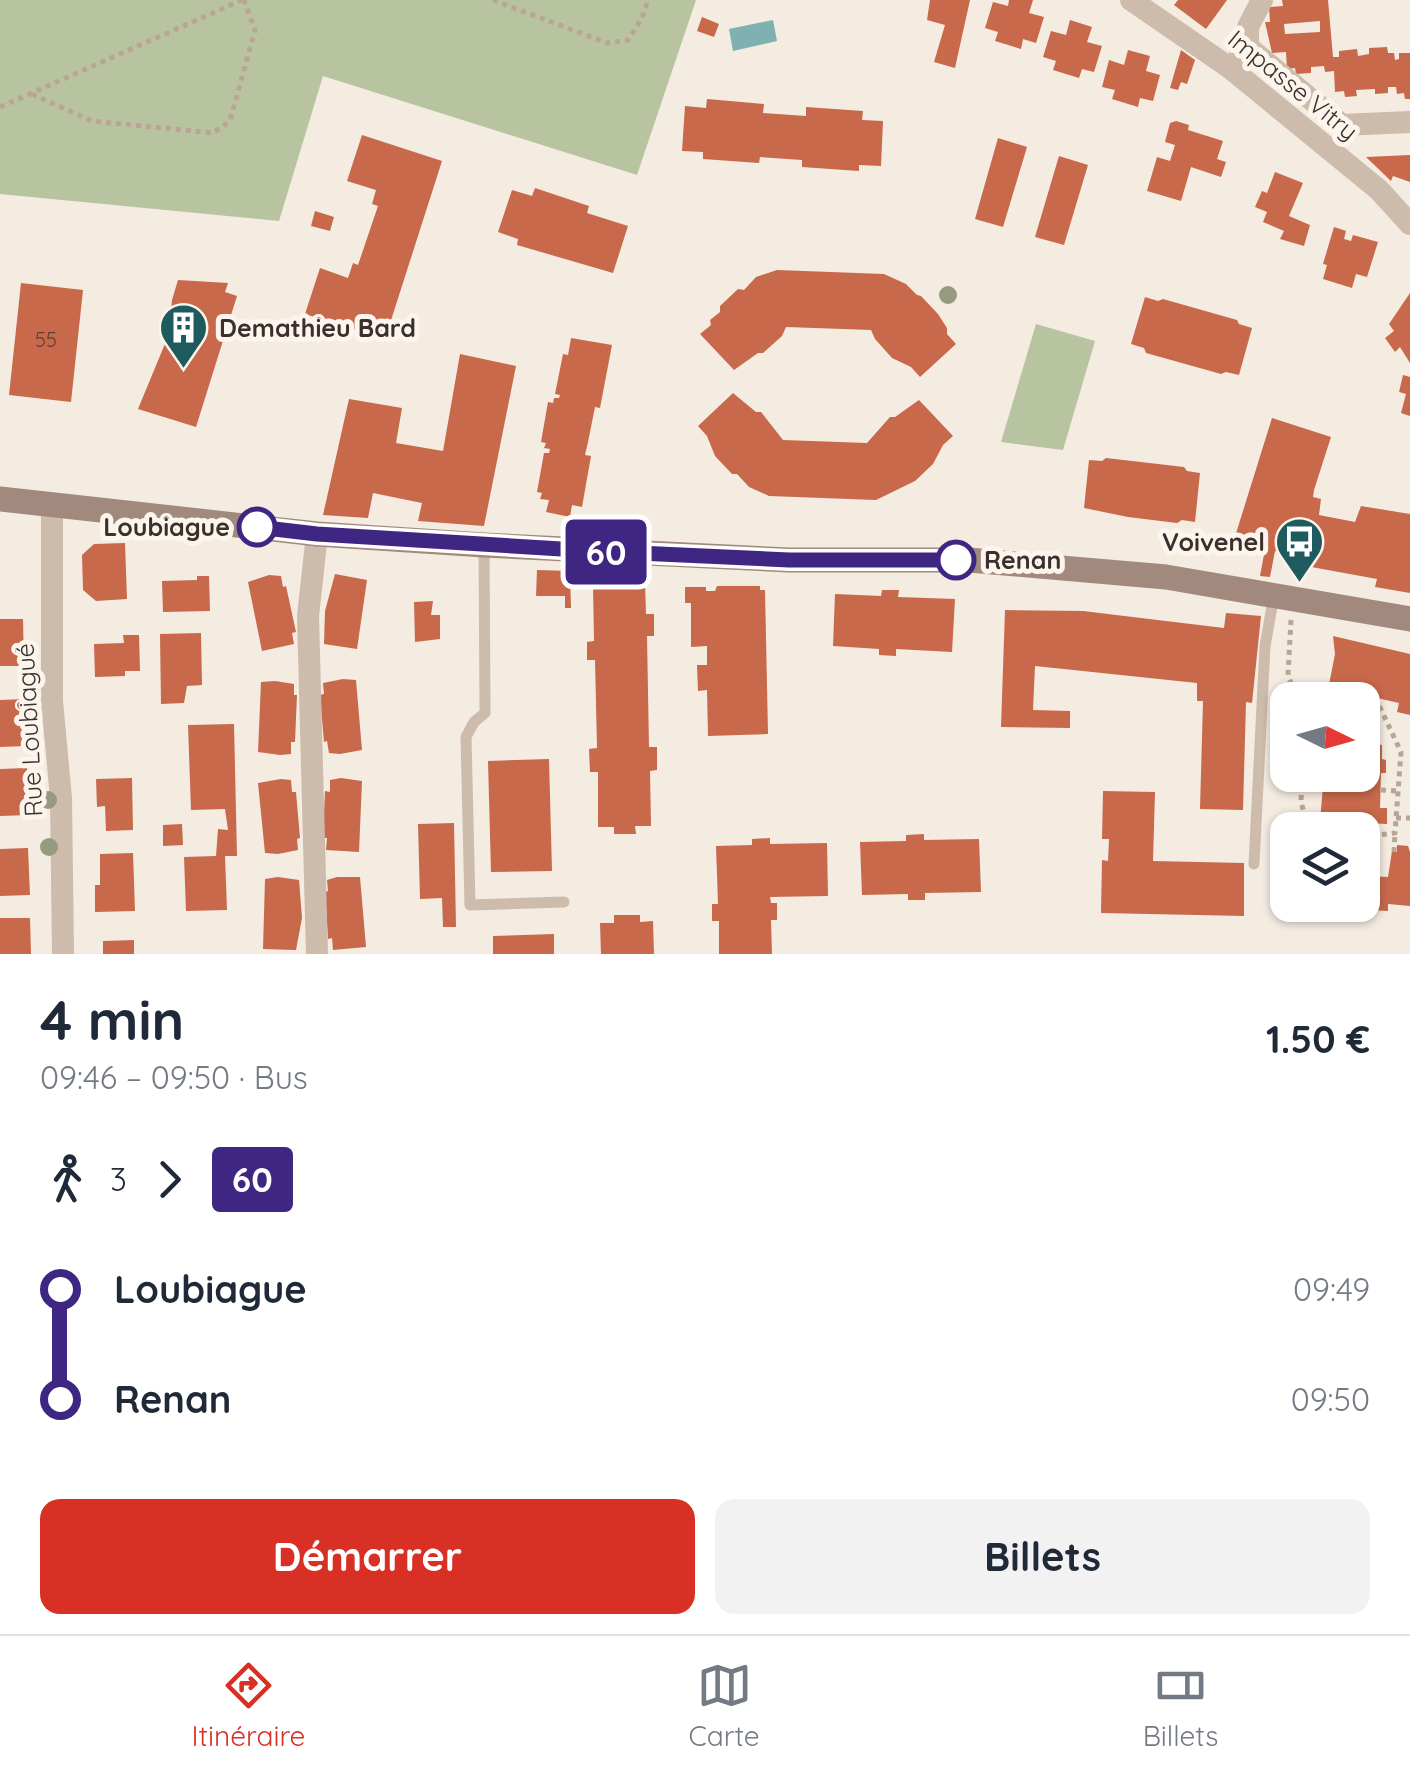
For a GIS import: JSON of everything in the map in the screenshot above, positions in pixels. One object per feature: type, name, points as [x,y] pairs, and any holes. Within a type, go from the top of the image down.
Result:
[{"type":"street","name":"Impasse Vitry","points":[[1132,0],[1230,68],[1379,190],[1410,224]]},
{"type":"street","points":[[1230,68],[1248,47],[1248,27],[1262,0]]},
{"type":"street","points":[[1248,47],[1342,124],[1410,122]]},
{"type":"street","points":[[0,499],[317,534],[484,545],[789,560],[969,560],[1166,577],[1410,619]]},
{"type":"street","name":"Rue Loubiagué","points":[[52,504],[52,700],[61,798],[63,954]]},
{"type":"street","points":[[317,534],[308,616],[318,954]]},
{"type":"lane","points":[[484,545],[485,712],[466,737],[470,905],[564,902]]},
{"type":"lane","points":[[1254,864],[1265,646],[1283,596]]},
{"type":"path","points":[[0,107],[242,0],[255,30],[230,121],[213,133],[92,121],[32,94]]},
{"type":"path","points":[[493,0],[608,43],[628,40],[648,0]]},
{"type":"path","points":[[1283,596],[1290,682]]},
{"type":"path","points":[[1380,705],[1401,752],[1394,852]]},
{"type":"path","points":[[1381,790],[1398,790]]},
{"type":"path","points":[[1396,818],[1410,818]]},
{"type":"path","points":[[1380,835],[1395,833]]},
{"type":"green space","points":[[0,0],[696,0],[637,175],[323,76],[279,221],[0,194]]},
{"type":"green space","points":[[1036,324],[1095,341],[1063,450],[1001,442]]},
{"type":"water","points":[[773,20],[777,41],[733,51],[729,29]]},
{"type":"building","points":[[930,0],[970,0],[955,68],[934,62],[945,25],[927,20]]},
{"type":"building","points":[[1009,0],[1033,0],[1029,13],[1044,17],[1036,43],[1023,39],[1021,49],[995,41],[998,32],[985,28],[993,2],[1008,6]]},
{"type":"building","points":[[1178,0],[1227,0],[1206,29],[1174,5]]},
{"type":"building","points":[[1282,0],[1328,0],[1333,57],[1339,57],[1339,51],[1357,49],[1358,56],[1369,54],[1369,48],[1387,47],[1395,60],[1399,53],[1410,53],[1410,99],[1405,99],[1404,93],[1397,94],[1396,87],[1388,87],[1388,93],[1375,94],[1375,89],[1356,90],[1357,96],[1345,97],[1344,91],[1335,92],[1334,71],[1325,72],[1324,66],[1311,67],[1311,73],[1296,74],[1295,68],[1287,69],[1286,52],[1272,53],[1265,22],[1270,22],[1269,7],[1283,6]],"holes":[[[1320,21],[1320,32],[1285,34],[1284,24]]]},
{"type":"building","points":[[702,17],[719,24],[714,37],[697,31]]},
{"type":"building","points":[[1070,20],[1092,27],[1087,42],[1102,46],[1094,72],[1082,69],[1079,78],[1053,70],[1056,61],[1043,57],[1051,31],[1066,35]]},
{"type":"building","points":[[1128,50],[1150,56],[1146,71],[1160,75],[1153,101],[1140,98],[1138,107],[1112,99],[1115,90],[1102,87],[1109,60],[1124,65]]},
{"type":"building","points":[[1181,50],[1195,60],[1187,84],[1181,82],[1178,90],[1170,88]]},
{"type":"building","points":[[707,99],[764,104],[763,113],[806,116],[806,107],[863,111],[862,120],[883,121],[881,166],[859,165],[859,171],[802,167],[802,160],[760,157],[759,163],[703,159],[703,152],[682,151],[685,106],[706,108]]},
{"type":"building","points":[[1170,123],[1189,125],[1188,130],[1223,141],[1217,159],[1226,162],[1221,177],[1191,167],[1181,201],[1147,191],[1157,157],[1170,161],[1175,145],[1165,142]]},
{"type":"building","points":[[362,135],[442,161],[385,339],[305,314],[320,268],[348,278],[353,263],[358,265],[378,206],[372,204],[376,190],[347,181]]},
{"type":"building","points":[[998,138],[1027,147],[1003,227],[975,219]]},
{"type":"building","points":[[1410,155],[1410,182],[1393,176],[1391,181],[1366,157]]},
{"type":"building","points":[[1059,156],[1088,165],[1064,245],[1035,237]]},
{"type":"building","points":[[1275,172],[1303,183],[1289,216],[1310,225],[1304,246],[1280,239],[1284,231],[1263,222],[1267,212],[1255,207],[1262,191],[1267,193]]},
{"type":"building","points":[[535,188],[589,206],[587,213],[628,226],[613,273],[517,245],[518,239],[498,232],[512,190],[532,196]]},
{"type":"building","points":[[315,211],[334,217],[330,231],[311,226]]},
{"type":"building","points":[[1334,227],[1346,231],[1344,239],[1351,241],[1353,235],[1378,242],[1367,277],[1356,274],[1352,288],[1323,279],[1327,265],[1323,264]]},
{"type":"building","points":[[777,270],[884,274],[921,296],[938,314],[956,344],[920,377],[911,367],[892,358],[871,330],[786,327],[763,353],[734,370],[700,334],[738,289],[744,290],[756,277]]},
{"type":"building","name":"Demathieu Bard","points":[[178,280],[228,283],[225,292],[237,296],[196,427],[138,409],[169,334]]},
{"type":"building","points":[[21,283],[83,290],[71,402],[9,395]]},
{"type":"building","points":[[1410,293],[1410,363],[1400,347],[1395,352],[1385,338],[1394,331],[1389,324]]},
{"type":"building","points":[[1145,297],[1237,320],[1252,328],[1239,375],[1221,374],[1146,353],[1144,348],[1131,344]]},
{"type":"building","points":[[571,338],[612,345],[600,408],[595,407],[585,455],[591,456],[582,507],[572,505],[570,517],[546,512],[549,500],[540,499],[542,493],[537,492],[544,453],[550,449],[541,442],[548,402],[559,398],[555,394],[563,354],[568,355]]},
{"type":"building","points":[[460,354],[516,366],[484,526],[418,521],[422,503],[373,493],[368,518],[323,515],[349,399],[402,408],[396,443],[443,451]]},
{"type":"building","points":[[1403,375],[1410,377],[1410,416],[1401,413],[1406,394],[1399,392]]},
{"type":"building","points":[[733,393],[761,412],[783,440],[867,443],[890,417],[919,400],[953,436],[915,481],[876,500],[769,496],[732,474],[715,456],[698,426]]},
{"type":"building","points":[[1272,418],[1331,437],[1314,490],[1313,497],[1321,499],[1319,515],[1355,522],[1361,506],[1410,514],[1410,593],[1375,587],[1377,579],[1295,564],[1297,555],[1275,551],[1270,577],[1260,576],[1265,549],[1233,543]]},
{"type":"building","points":[[1106,458],[1184,467],[1200,473],[1195,522],[1128,517],[1084,508],[1089,460]]},
{"type":"building","points":[[125,543],[127,599],[96,601],[83,590],[82,555],[94,544]]},
{"type":"building","points":[[537,570],[570,571],[571,608],[565,608],[565,596],[536,596]]},
{"type":"building","points":[[335,574],[367,580],[357,649],[324,644],[325,611]]},
{"type":"building","points":[[269,575],[281,576],[283,587],[286,586],[296,632],[292,633],[294,644],[262,651],[248,582]]},
{"type":"building","points":[[197,576],[209,576],[210,611],[163,612],[162,581],[197,580]]},
{"type":"building","points":[[645,583],[646,614],[654,614],[654,636],[647,636],[649,747],[657,747],[657,770],[650,771],[651,826],[635,826],[636,834],[614,834],[614,827],[598,827],[598,772],[590,772],[589,749],[597,748],[595,660],[587,660],[587,642],[594,641],[593,584]]},
{"type":"building","points":[[717,586],[760,586],[760,590],[765,590],[768,734],[708,736],[707,690],[698,691],[697,665],[707,665],[707,646],[691,647],[691,603],[685,603],[685,587],[715,591]]},
{"type":"building","points":[[882,590],[899,590],[898,597],[955,599],[952,652],[896,649],[896,656],[879,655],[879,649],[833,646],[835,594],[881,596]]},
{"type":"building","points":[[433,601],[431,615],[440,615],[440,639],[415,642],[414,602]]},
{"type":"building","points":[[1005,610],[1083,611],[1224,628],[1226,613],[1261,616],[1252,703],[1246,702],[1243,810],[1200,809],[1203,701],[1197,701],[1197,683],[1035,666],[1033,710],[1070,711],[1070,728],[1001,727]]},
{"type":"building","points":[[0,619],[23,619],[24,666],[0,666]]},
{"type":"building","points":[[201,633],[202,685],[187,686],[184,703],[161,704],[160,634]]},
{"type":"building","points":[[123,635],[139,635],[140,671],[95,677],[94,644],[124,643]]},
{"type":"building","points":[[1333,636],[1410,654],[1410,715],[1397,712],[1399,703],[1380,699],[1380,682],[1330,682],[1335,654]]},
{"type":"building","points":[[356,680],[362,750],[329,753],[327,741],[324,742],[320,695],[324,694],[323,683]]},
{"type":"building","points":[[261,682],[294,684],[297,695],[291,754],[258,752]]},
{"type":"building","points":[[25,699],[26,746],[0,747],[0,700]]},
{"type":"building","points":[[234,724],[237,856],[225,856],[227,910],[186,911],[184,857],[216,856],[218,829],[228,830],[225,809],[191,810],[188,725]]},
{"type":"building","points":[[1382,745],[1386,773],[1381,773],[1380,808],[1387,808],[1387,824],[1380,824],[1380,812],[1321,812],[1323,792],[1380,792]]},
{"type":"building","points":[[549,759],[552,871],[491,872],[488,761]]},
{"type":"building","points":[[27,768],[28,815],[0,816],[0,769]]},
{"type":"building","points":[[132,778],[133,830],[106,831],[105,806],[97,807],[96,779]]},
{"type":"building","points":[[291,780],[292,792],[296,792],[298,850],[265,853],[258,783]]},
{"type":"building","points":[[330,780],[362,781],[359,852],[326,850],[327,838],[323,838],[325,791],[330,792]]},
{"type":"building","points":[[1103,791],[1155,792],[1153,861],[1244,863],[1244,916],[1101,913],[1102,860],[1108,861],[1109,839],[1102,839]]},
{"type":"building","points":[[454,823],[456,927],[443,927],[442,898],[420,899],[418,824]]},
{"type":"building","points":[[182,824],[183,845],[163,846],[163,825]]},
{"type":"building","points":[[924,834],[924,840],[979,839],[981,892],[925,893],[925,900],[908,900],[908,894],[862,895],[860,842],[906,841],[906,835]]},
{"type":"building","points":[[770,838],[770,844],[827,843],[828,896],[770,897],[771,903],[777,903],[777,920],[771,920],[772,954],[719,954],[719,921],[712,921],[712,904],[718,904],[716,846],[752,845],[752,839]]},
{"type":"building","points":[[1397,845],[1408,846],[1410,852],[1410,906],[1388,904],[1388,911],[1380,911],[1380,877],[1388,877],[1392,851],[1397,852]]},
{"type":"building","points":[[28,848],[30,895],[0,896],[0,849]]},
{"type":"building","points":[[133,853],[135,911],[95,912],[100,854]]},
{"type":"building","points":[[360,877],[366,947],[333,950],[332,938],[328,939],[325,892],[327,880]]},
{"type":"building","points":[[265,879],[299,880],[302,918],[296,950],[263,949]]},
{"type":"building","points":[[614,915],[640,915],[640,922],[653,921],[654,954],[601,954],[600,923],[614,923]]},
{"type":"building","points":[[0,918],[30,918],[31,954],[0,954]]},
{"type":"building","points":[[554,934],[554,954],[493,954],[493,936]]},
{"type":"building","points":[[134,940],[134,954],[103,954],[103,941]]},
{"type":"bus line","name":"60","points":[[257,527],[594,551],[789,560],[956,560]]},
{"type":"place","name":"Demathieu Bard","points":[[184,370]]},
{"type":"place","name":"Loubiague","points":[[257,527]]},
{"type":"place","name":"Renan","points":[[956,560]]},
{"type":"place","name":"Voivenel","points":[[1300,584]]}]
